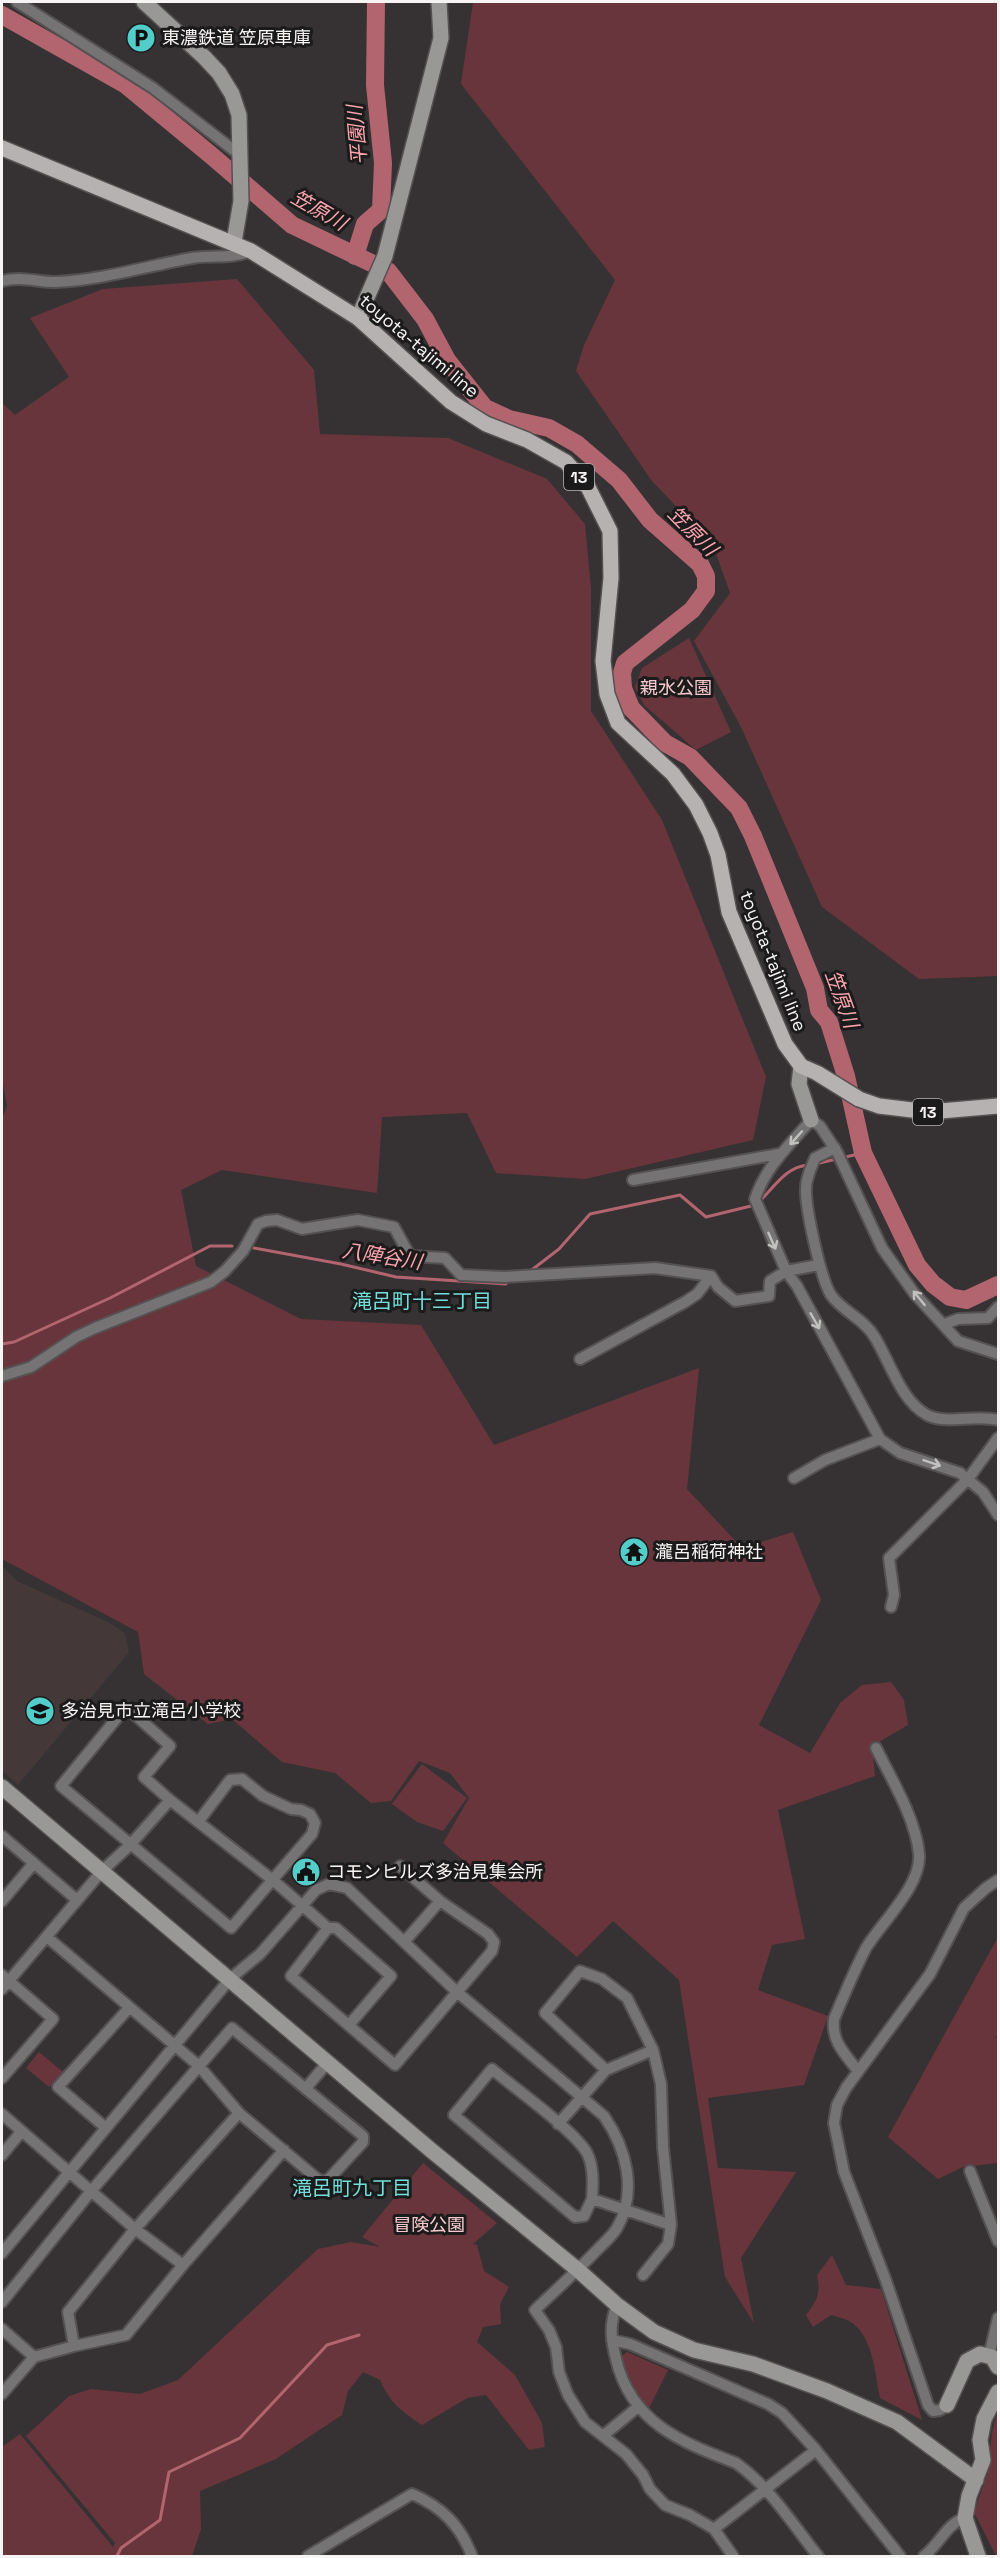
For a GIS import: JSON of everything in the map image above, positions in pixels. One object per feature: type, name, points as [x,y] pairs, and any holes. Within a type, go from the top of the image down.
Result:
[{"type":"main road","name":"toyota-tajimi line","points":[[2,148],[234,242],[251,251],[358,318],[451,402],[486,424],[527,440],[566,462],[588,487],[610,531],[611,578],[603,661],[607,694],[618,723],[673,774],[696,805],[718,855],[729,912],[736,931],[785,1044],[801,1066]]},
{"type":"main road","name":"13","points":[[801,1066],[818,1073],[859,1099],[900,1110],[929,1112],[999,1106]]},
{"type":"street","points":[[18,2],[153,88],[240,155]]},
{"type":"street","points":[[144,2],[219,73],[232,94],[239,115],[241,201],[234,242]]},
{"type":"street","points":[[358,318],[385,256],[441,38],[439,2]]},
{"type":"street","points":[[2,281],[16,277],[55,282],[196,258],[235,257],[251,251]]},
{"type":"street","points":[[801,1066],[799,1083],[811,1120],[820,1126],[836,1150],[882,1248],[921,1301],[945,1324],[958,1341],[999,1354]]},
{"type":"street","points":[[811,1120],[779,1154],[762,1179],[755,1199],[786,1271],[797,1286],[880,1439],[900,1453],[960,1473],[983,1492],[999,1515]]},
{"type":"street","points":[[836,1150],[815,1158],[807,1177],[806,1191],[819,1265],[831,1295],[873,1334],[915,1407],[928,1416],[943,1420],[984,1416],[999,1419]]},
{"type":"street","points":[[633,1180],[779,1154]]},
{"type":"street","points":[[2,1376],[31,1367],[86,1332],[211,1282],[225,1271],[243,1251],[258,1224],[266,1221],[277,1220],[302,1229],[358,1220],[394,1227],[411,1256],[445,1258],[461,1275],[504,1277],[655,1268],[711,1276],[718,1287],[735,1301],[769,1296],[770,1281],[786,1271],[819,1265]]},
{"type":"street","points":[[580,1359],[685,1302],[697,1294],[711,1276]]},
{"type":"street","points":[[945,1324],[958,1319],[988,1318],[999,1307]]},
{"type":"street","points":[[891,1607],[894,1595],[889,1558],[968,1479],[999,1438]]},
{"type":"street","points":[[794,1478],[825,1460],[880,1439]]},
{"type":"street","points":[[198,1822],[230,1780],[242,1779],[263,1796],[291,1809],[310,1814],[315,1823],[312,1834],[274,1881],[231,1928],[61,1785],[126,1707],[170,1746],[144,1777],[170,1800],[198,1822],[274,1881],[328,1928],[336,1928],[391,1976],[349,2025]]},
{"type":"street","points":[[858,2070],[839,2046],[833,2030],[834,2019],[867,1947],[902,1898],[914,1875],[919,1855],[900,1797],[876,1748]]},
{"type":"street","points":[[2,1787],[510,2216],[578,2270],[617,2305],[654,2332],[694,2350],[753,2364],[826,2391],[897,2422],[976,2480]]},
{"type":"street","points":[[2,2078],[53,2019],[4,1982],[47,1937],[102,1871],[130,1845],[170,1800]]},
{"type":"street","points":[[2,1836],[77,1900]]},
{"type":"street","points":[[2,1901],[34,1863]]},
{"type":"street","points":[[328,1928],[291,1976],[396,2065],[492,1951],[494,1942],[488,1934],[440,1901],[399,1866]]},
{"type":"street","points":[[999,1880],[986,1888],[964,1908],[930,1974],[858,2070],[837,2105],[834,2123],[844,2172],[885,2278],[928,2405],[933,2411],[940,2410],[947,2405],[967,2361],[980,2354],[994,2362],[999,2318]]},
{"type":"street","points":[[2,2253],[230,1979],[260,1954],[316,1890],[329,1884],[347,1888],[457,1992],[604,2116],[617,2135],[627,2164],[628,2190],[624,2210],[616,2229],[578,2270],[535,2310],[549,2330],[556,2348],[559,2372],[568,2395],[585,2422],[604,2435],[637,2465],[650,2489],[665,2505],[690,2514],[714,2529],[733,2556]]},
{"type":"street","points":[[405,1941],[440,1901]]},
{"type":"street","points":[[2,2302],[92,2190],[199,2066],[232,2028],[363,2136],[363,2142],[328,2180],[320,2181],[239,2113],[199,2066],[47,1937]]},
{"type":"street","points":[[606,2070],[545,2013],[580,1971],[602,1979],[627,1998],[653,2050],[661,2084],[663,2147],[671,2225],[668,2244],[643,2275]]},
{"type":"street","points":[[106,2128],[58,2087],[129,2007]]},
{"type":"street","points":[[558,2124],[606,2070],[653,2050]]},
{"type":"street","points":[[306,2088],[328,2062]]},
{"type":"street","points":[[492,2069],[574,2138],[587,2154],[593,2175],[592,2199],[584,2216],[575,2217],[454,2115],[492,2069]]},
{"type":"street","points":[[74,2346],[68,2312],[135,2229],[239,2113]]},
{"type":"street","points":[[2,2114],[135,2229],[183,2265]]},
{"type":"street","points":[[2,2155],[21,2132]]},
{"type":"street","points":[[2,2394],[34,2357],[126,2335],[183,2265],[284,2150]]},
{"type":"street","points":[[970,2171],[999,2241]]},
{"type":"street","points":[[592,2199],[671,2225]]},
{"type":"street","points":[[617,2305],[612,2318],[612,2340],[620,2375],[639,2406],[665,2432],[736,2463],[764,2488],[818,2556]]},
{"type":"street","points":[[2,2329],[34,2357]]},
{"type":"street","points":[[612,2340],[630,2344],[768,2404],[782,2413],[816,2450],[900,2556]]},
{"type":"street","points":[[978,2556],[965,2518],[969,2496],[983,2460],[980,2440],[984,2419],[999,2392]]},
{"type":"street","points":[[604,2435],[639,2406]]},
{"type":"street","points":[[714,2529],[816,2450]]},
{"type":"street","points":[[308,2556],[412,2494],[440,2510],[454,2522],[465,2537],[472,2556]]},
{"type":"street","points":[[924,2556],[933,2550],[956,2521],[965,2518]]},
{"type":"shaded area","name":"多治見市立滝呂小学校","points":[[2,1566],[17,1581],[108,1622],[125,1633],[129,1652],[18,1785],[2,1771]]},
{"type":"green space","points":[[473,2],[998,2],[998,976],[919,979],[822,907],[741,727],[694,641],[730,593],[713,545],[652,481],[576,371],[584,345],[615,280],[461,84]]},
{"type":"green space","points":[[237,279],[314,370],[320,434],[448,438],[547,479],[585,524],[591,588],[591,711],[662,820],[766,1077],[753,1140],[585,1179],[496,1173],[467,1113],[382,1117],[377,1193],[222,1170],[181,1190],[196,1266],[301,1319],[421,1325],[494,1445],[699,1368],[687,1489],[742,1548],[793,1532],[821,1600],[759,1725],[810,1753],[840,1703],[862,1685],[891,1682],[904,1700],[908,1725],[872,1746],[875,1776],[778,1810],[805,1939],[772,1945],[758,1990],[828,2016],[804,2085],[708,2098],[718,2168],[796,2172],[741,2258],[754,2323],[725,2277],[679,1980],[613,1921],[577,1957],[443,1843],[469,1798],[450,1773],[419,1761],[391,1801],[371,1803],[335,1773],[282,1762],[232,1719],[208,1724],[144,1674],[138,1632],[2,1559],[2,1119],[7,1106],[2,1078],[2,403],[15,415],[69,377],[30,318],[103,289]]},
{"type":"green space","name":"親水公園","points":[[689,638],[731,732],[696,750],[644,705],[635,687],[642,668]]},
{"type":"green space","points":[[422,1764],[467,1798],[443,1831],[417,1822],[392,1804]]},
{"type":"green space","points":[[998,1937],[998,2031],[996,2038],[998,2039],[998,2163],[963,2167],[938,2179],[888,2137]]},
{"type":"green space","points":[[39,2052],[63,2072],[49,2087],[26,2068]]},
{"type":"green space","name":"冒険公園","points":[[423,2163],[497,2223],[473,2244],[477,2245],[484,2271],[509,2287],[500,2304],[501,2324],[483,2327],[477,2342],[515,2375],[542,2423],[545,2447],[529,2450],[486,2395],[467,2398],[422,2425],[397,2406],[380,2380],[363,2372],[348,2391],[342,2415],[276,2459],[200,2491],[201,2529],[192,2556],[2,2556],[2,2447],[20,2434],[113,2547],[115,2543],[26,2436],[69,2396],[91,2389],[140,2394],[178,2380],[318,2249],[351,2242],[380,2247],[362,2237]]},
{"type":"green space","points":[[832,2255],[846,2285],[881,2289],[922,2420],[880,2398],[872,2355],[857,2327],[847,2320],[831,2315],[813,2327],[806,2315],[817,2296],[819,2287],[817,2275]]},
{"type":"green space","points":[[627,2352],[668,2370],[648,2410],[634,2392],[625,2372],[621,2357]]},
{"type":"green space","points":[[998,2410],[998,2556],[996,2556],[974,2512],[988,2473],[992,2432]]},
{"type":"waterway","name":"平園川","points":[[355,256],[365,224],[381,210],[383,163],[375,85],[376,2]]},
{"type":"waterway","name":"笠原川","points":[[2,15],[126,85],[292,225],[388,271],[425,319],[447,360],[485,408],[509,419],[549,428],[577,444],[619,480],[650,520],[700,564],[706,576],[706,591],[692,610],[625,663],[622,673],[623,688],[631,708],[665,743],[690,757],[739,808],[753,836],[815,988],[819,1010],[829,1022],[846,1076],[863,1153],[917,1265],[933,1284],[950,1297],[966,1300],[998,1285]]},
{"type":"waterway","name":"八陣谷川","points":[[815,1164],[863,1153]]},
{"type":"waterway","name":"八陣谷川","points":[[760,1201],[787,1173],[808,1165]]},
{"type":"waterway","name":"八陣谷川","points":[[533,1269],[559,1249],[590,1214],[680,1195],[706,1217],[755,1205]]},
{"type":"waterway","name":"八陣谷川","points":[[2,1344],[14,1342],[110,1298],[210,1246],[232,1246]]},
{"type":"waterway","name":"八陣谷川","points":[[254,1248],[396,1277],[506,1284]]},
{"type":"waterway","points":[[117,2556],[121,2548],[160,2520],[169,2472],[240,2438],[327,2345],[359,2335]]},
{"type":"place","name":"東濃鉄道 笠原車庫","points":[[141,38]]},
{"type":"place","name":"瀧呂稲荷神社","points":[[634,1552]]},
{"type":"place","name":"多治見市立滝呂小学校","points":[[40,1711]]},
{"type":"place","name":"コモンヒルズ多治見集会所","points":[[306,1872]]},
{"type":"district","name":"滝呂町十三丁目","points":[[422,1301]]},
{"type":"district","name":"滝呂町九丁目","points":[[352,2188]]}]
